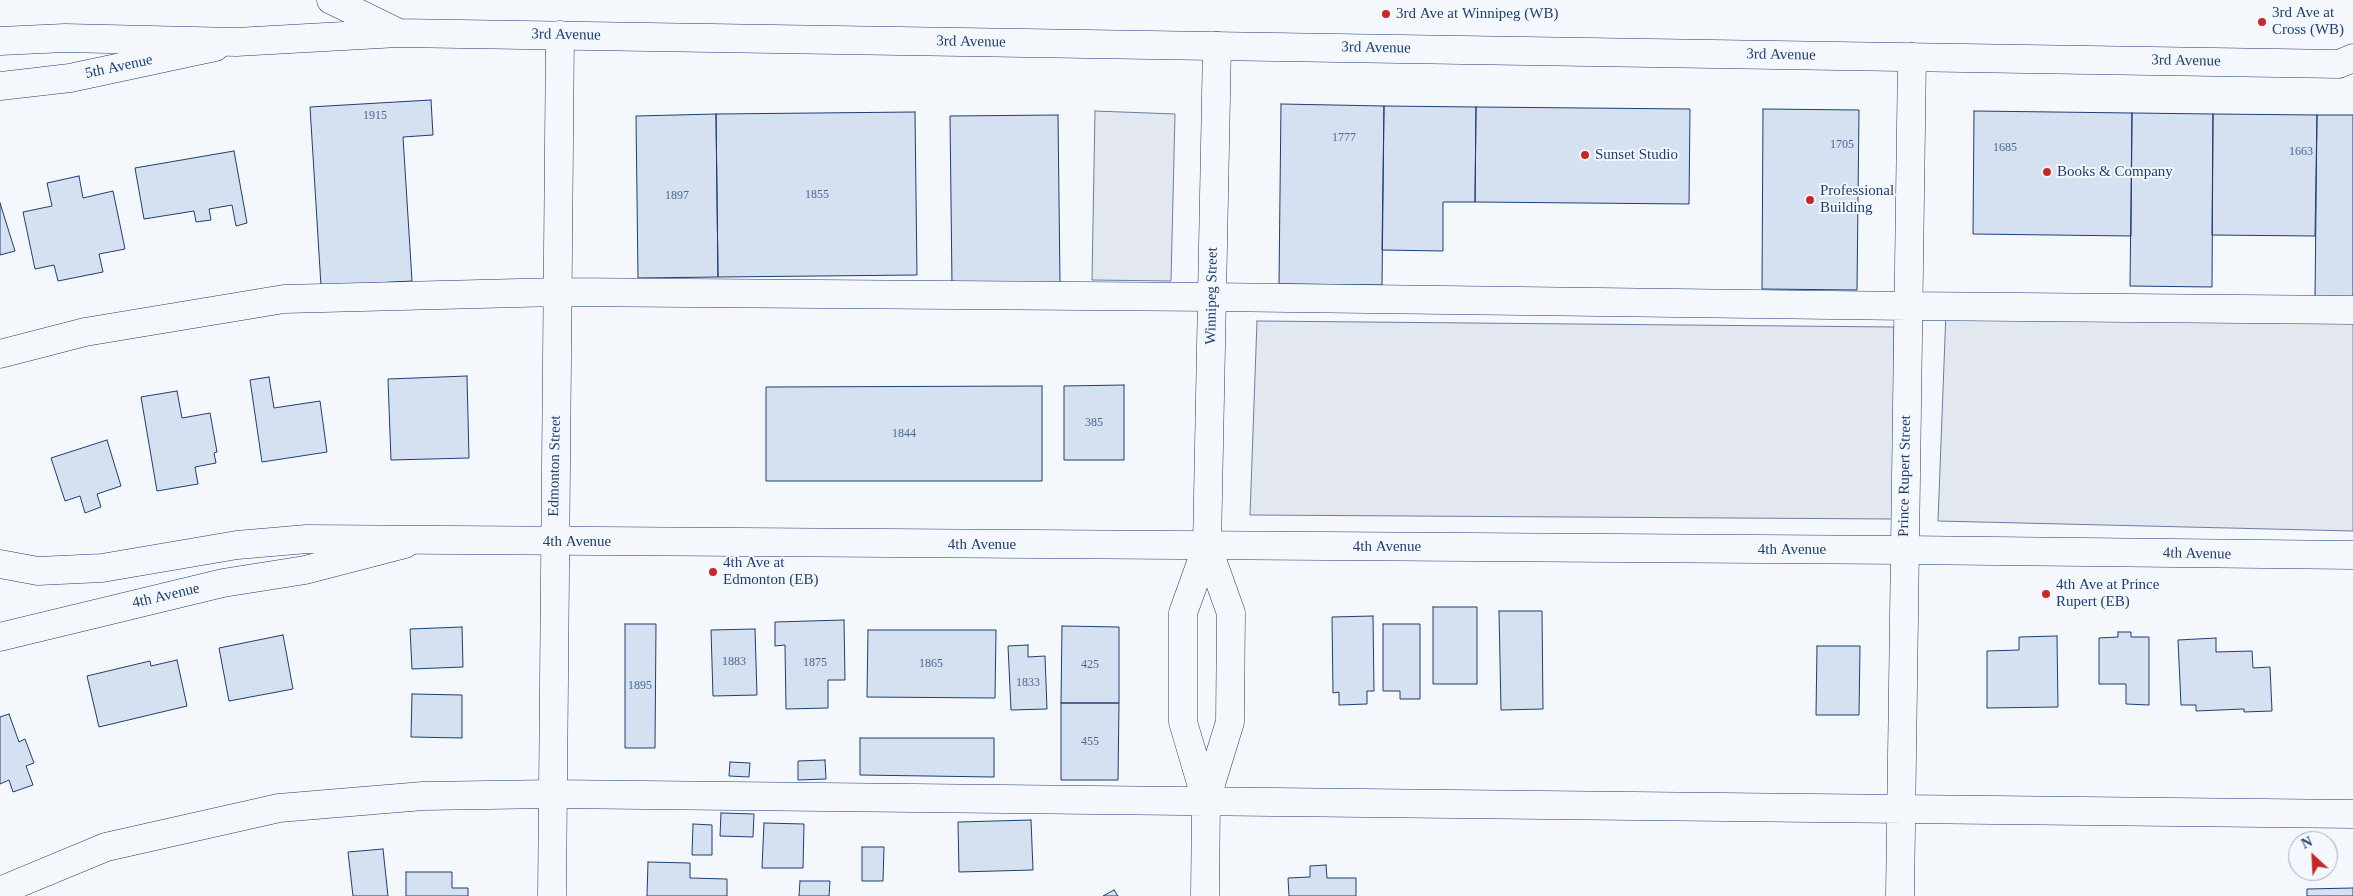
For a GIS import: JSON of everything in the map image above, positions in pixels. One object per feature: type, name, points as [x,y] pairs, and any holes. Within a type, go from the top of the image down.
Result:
[{"type":"main road","points":[[331,0],[398,33]]},
{"type":"main road","name":"3rd Avenue","points":[[398,33],[2348,62]]},
{"type":"main road","name":"5th Avenue","points":[[0,41],[65,38],[236,42],[398,33]]},
{"type":"main road","name":"Edmonton Street","points":[[552,896],[560,35]]},
{"type":"main road","name":"5th Avenue","points":[[0,86],[70,78],[236,42]]},
{"type":"main road","name":"Winnipeg Street","points":[[1206,800],[1182,722],[1184,613],[1207,546],[1217,46]]},
{"type":"main road","name":"Prince Rupert Street","points":[[1900,896],[1912,57]]},
{"type":"main road","points":[[0,354],[85,332],[284,299],[558,292],[1212,297],[2353,310]]},
{"type":"main road","name":"4th Avenue","points":[[0,564],[38,571],[102,568],[237,545],[289,540],[1904,550],[2353,555]]},
{"type":"main road","name":"4th Avenue","points":[[0,637],[223,583],[305,570],[420,540]]},
{"type":"main road","name":"Winnipeg Street","points":[[1205,896],[1206,800],[1230,722],[1231,613],[1207,546]]},
{"type":"main road","points":[[0,891],[106,847],[278,808],[423,796],[553,794],[1206,800],[1901,810],[2353,814]]},
{"type":"shaded area","points":[[1095,111],[1175,114],[1171,281],[1092,280]]},
{"type":"shaded area","points":[[1946,312],[2353,319],[2353,531],[1938,521]]},
{"type":"shaded area","points":[[1257,321],[1894,327],[1894,519],[1250,515]]},
{"type":"building","points":[[431,100],[433,135],[403,137],[412,281],[321,286],[310,107]]},
{"type":"building","points":[[1281,104],[1384,106],[1382,285],[1279,284]]},
{"type":"building","points":[[1384,106],[1476,107],[1475,202],[1443,202],[1443,251],[1382,250]]},
{"type":"building","points":[[1476,107],[1690,109],[1689,204],[1475,202]]},
{"type":"building","name":"Professional Building","points":[[1763,109],[1859,110],[1857,290],[1762,289]]},
{"type":"building","points":[[1974,111],[2132,113],[2131,236],[1973,234]]},
{"type":"building","points":[[915,112],[917,275],[718,277],[716,114]]},
{"type":"building","points":[[2132,113],[2213,114],[2212,287],[2130,286]]},
{"type":"building","points":[[716,114],[718,277],[638,278],[636,116]]},
{"type":"building","points":[[2213,114],[2317,115],[2315,236],[2212,235]]},
{"type":"building","points":[[1058,115],[1060,283],[952,285],[950,116]]},
{"type":"building","points":[[2317,115],[2353,115],[2353,299],[2315,298]]},
{"type":"building","points":[[234,151],[247,223],[236,226],[232,205],[209,209],[211,220],[196,222],[194,211],[144,219],[135,168]]},
{"type":"building","points":[[79,176],[83,198],[113,191],[125,249],[99,254],[103,272],[58,281],[54,265],[35,269],[23,212],[52,206],[47,183]]},
{"type":"building","points":[[0,203],[15,251],[0,255]]},
{"type":"building","points":[[467,376],[469,458],[391,460],[388,379]]},
{"type":"building","points":[[269,377],[274,408],[320,401],[327,452],[262,462],[250,380]]},
{"type":"building","points":[[1124,385],[1124,460],[1064,460],[1064,386]]},
{"type":"building","points":[[1042,386],[1042,481],[766,481],[766,387]]},
{"type":"building","points":[[177,391],[182,418],[210,413],[217,452],[214,453],[216,463],[195,467],[198,484],[157,491],[141,397]]},
{"type":"building","points":[[107,440],[121,486],[97,494],[101,507],[85,513],[80,496],[65,501],[51,458]]},
{"type":"building","points":[[1433,607],[1477,607],[1477,684],[1433,684]]},
{"type":"building","points":[[1499,611],[1542,611],[1543,709],[1501,710]]},
{"type":"building","points":[[1373,616],[1374,691],[1367,691],[1367,704],[1339,705],[1339,692],[1333,693],[1332,617]]},
{"type":"building","points":[[844,620],[845,680],[828,680],[828,708],[786,709],[785,645],[775,646],[775,622]]},
{"type":"building","points":[[625,624],[656,624],[655,748],[625,748]]},
{"type":"building","points":[[1383,624],[1420,624],[1420,699],[1400,699],[1400,691],[1383,691]]},
{"type":"building","points":[[1062,626],[1119,627],[1119,703],[1061,703]]},
{"type":"building","points":[[462,627],[463,667],[412,669],[410,629]]},
{"type":"building","points":[[755,629],[757,695],[713,696],[711,630]]},
{"type":"building","points":[[868,630],[996,630],[995,698],[867,697]]},
{"type":"building","points":[[2118,632],[2131,632],[2131,637],[2149,637],[2149,705],[2126,704],[2126,684],[2099,684],[2099,638],[2118,637]]},
{"type":"building","points":[[283,635],[293,689],[229,701],[219,648]]},
{"type":"building","points":[[2057,636],[2058,707],[1987,708],[1987,651],[2019,650],[2019,637]]},
{"type":"building","points":[[2216,638],[2216,652],[2252,651],[2253,668],[2270,667],[2272,711],[2244,712],[2244,709],[2196,711],[2196,705],[2181,705],[2178,640]]},
{"type":"building","points":[[1028,645],[1028,657],[1045,656],[1047,709],[1011,710],[1008,646]]},
{"type":"building","points":[[1817,646],[1860,646],[1859,715],[1816,715]]},
{"type":"building","points":[[177,660],[187,706],[99,727],[87,676],[150,661],[151,666]]},
{"type":"building","points":[[412,694],[462,695],[462,738],[411,737]]},
{"type":"building","points":[[1061,703],[1119,703],[1118,780],[1061,780]]},
{"type":"building","points":[[9,714],[19,742],[25,739],[34,763],[26,766],[33,785],[13,792],[9,780],[0,784],[0,717]]},
{"type":"building","points":[[860,738],[994,738],[994,777],[860,775]]},
{"type":"building","points":[[825,760],[826,779],[798,780],[798,761]]},
{"type":"building","points":[[730,762],[750,763],[749,777],[729,776]]},
{"type":"building","points":[[721,813],[754,814],[753,837],[720,836]]},
{"type":"building","points":[[1031,820],[1033,870],[959,872],[958,822]]},
{"type":"building","points":[[764,823],[804,824],[803,868],[762,868]]},
{"type":"building","points":[[693,824],[712,825],[712,855],[692,855]]},
{"type":"building","points":[[862,847],[884,847],[883,881],[862,881]]},
{"type":"building","points":[[383,849],[388,896],[353,896],[348,852]]},
{"type":"building","points":[[648,862],[690,863],[690,878],[727,879],[727,896],[647,896]]},
{"type":"building","points":[[1326,865],[1327,878],[1356,878],[1356,896],[1289,896],[1288,878],[1310,877],[1310,866]]},
{"type":"building","points":[[406,872],[452,872],[452,888],[468,888],[468,896],[406,896]]},
{"type":"building","points":[[800,881],[830,881],[829,896],[799,896]]},
{"type":"building","points":[[2353,888],[2353,896],[2307,896],[2307,889]]},
{"type":"building","points":[[1114,890],[1118,896],[1103,896]]},
{"type":"place","name":"3rd Ave at Winnipeg (WB)","points":[[1386,14]]},
{"type":"place","name":"3rd Ave at Cross (WB)","points":[[2262,22]]},
{"type":"place","name":"Sunset Studio","points":[[1585,155]]},
{"type":"place","name":"Books & Company","points":[[2047,172]]},
{"type":"place","name":"Professional Building","points":[[1810,200]]},
{"type":"place","name":"4th Ave at Edmonton (EB)","points":[[713,572]]},
{"type":"place","name":"4th Ave at Prince Rupert (EB)","points":[[2046,594]]}]
